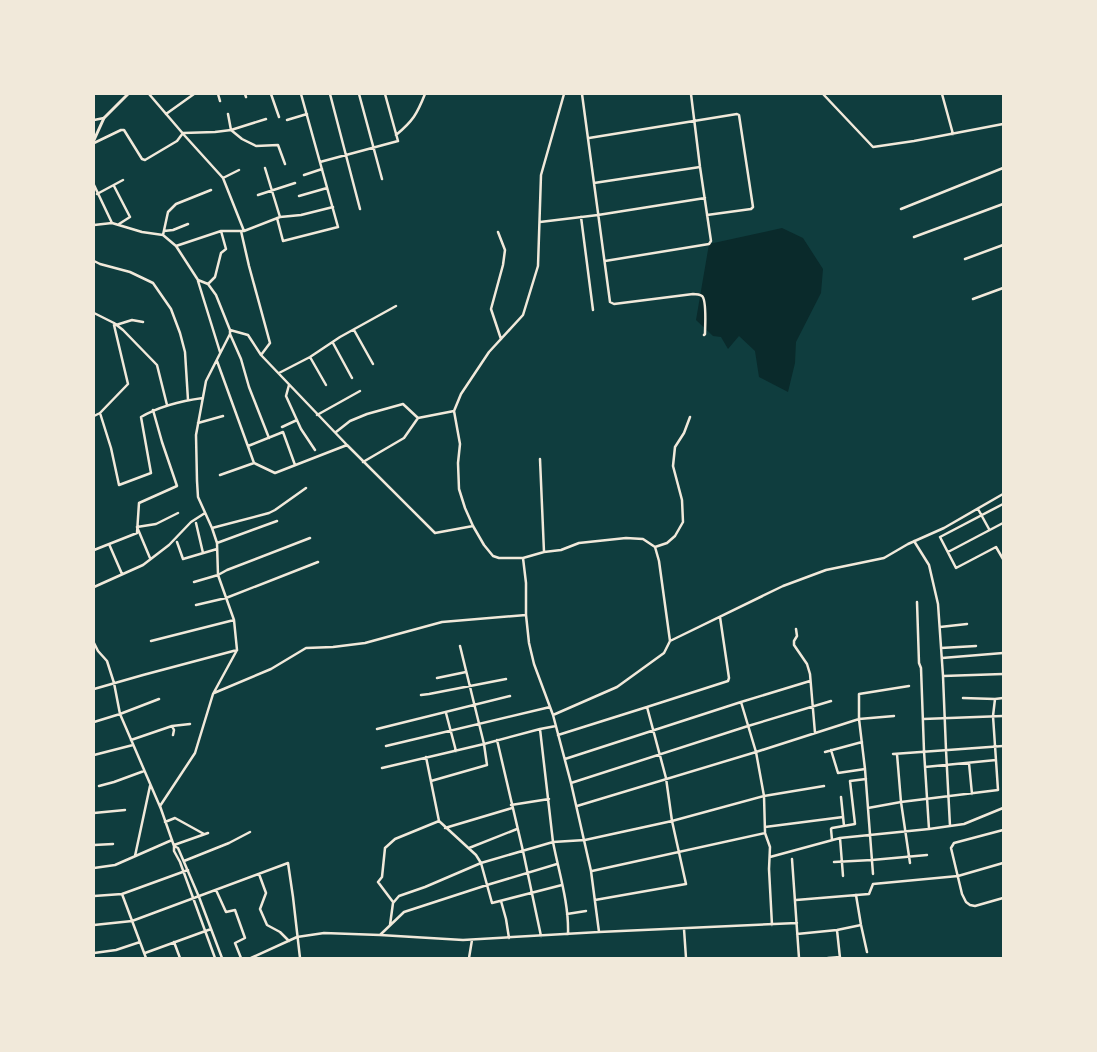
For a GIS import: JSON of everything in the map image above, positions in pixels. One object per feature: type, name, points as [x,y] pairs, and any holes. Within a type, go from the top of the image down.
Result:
[{"type":"main road","points":[[94,141],[104,118],[128,94]]},
{"type":"street","points":[[149,94],[223,178],[242,231],[249,266],[270,343],[261,355]]},
{"type":"street","points":[[166,114],[194,94]]},
{"type":"street","points":[[218,94],[220,100]]},
{"type":"street","points":[[271,94],[279,117]]},
{"type":"street","points":[[266,168],[284,241],[338,227],[301,94]]},
{"type":"street","points":[[330,94],[360,209]]},
{"type":"street","points":[[359,94],[382,179]]},
{"type":"street","points":[[320,162],[398,141],[385,94]]},
{"type":"street","points":[[396,135],[408,125],[417,113],[425,94]]},
{"type":"street","points":[[564,94],[541,175],[538,266],[523,315],[489,352],[461,394],[454,411],[460,444],[458,463],[459,489],[465,508],[484,545],[493,556],[499,558],[523,558],[579,544],[626,538],[643,539],[655,546],[667,543],[675,536],[683,522],[682,500],[673,466],[675,447],[684,433],[690,417]]},
{"type":"street","points":[[582,94],[611,304],[693,294],[701,295],[705,303],[704,335]]},
{"type":"street","points":[[605,261],[709,244],[711,242],[691,94]]},
{"type":"street","points":[[823,94],[873,147],[1003,124]]},
{"type":"street","points":[[942,94],[953,134]]},
{"type":"street","points":[[228,114],[231,130],[242,139],[256,146],[278,145],[284,164]]},
{"type":"street","points":[[287,120],[307,114]]},
{"type":"street","points":[[588,138],[739,115],[753,207],[751,209],[707,215]]},
{"type":"street","points":[[94,120],[104,118]]},
{"type":"street","points":[[94,141],[124,130],[142,160],[145,160],[177,140],[183,133],[231,130],[266,120]]},
{"type":"street","points":[[594,183],[700,166]]},
{"type":"street","points":[[901,209],[1003,168]]},
{"type":"street","points":[[304,175],[322,169]]},
{"type":"street","points":[[223,178],[239,170]]},
{"type":"street","points":[[97,194],[124,180]]},
{"type":"street","points":[[258,195],[295,183]]},
{"type":"street","points":[[94,185],[112,223]]},
{"type":"street","points":[[114,186],[130,217],[118,225]]},
{"type":"street","points":[[299,196],[327,188]]},
{"type":"street","points":[[163,233],[168,212],[176,204],[211,190]]},
{"type":"street","points":[[540,222],[705,198]]},
{"type":"street","points":[[914,237],[1003,204]]},
{"type":"street","points":[[176,246],[221,231],[242,231],[278,217],[300,215],[333,207]]},
{"type":"street","points":[[581,217],[593,310]]},
{"type":"street","points":[[94,225],[112,223],[142,232],[163,233],[188,224]]},
{"type":"street","points":[[208,284],[215,277],[221,253],[226,249],[221,231]]},
{"type":"street","points":[[498,232],[505,250],[503,265],[491,309],[501,339]]},
{"type":"street","points":[[163,233],[176,246],[198,280],[220,353]]},
{"type":"street","points":[[965,259],[1003,244]]},
{"type":"street","points":[[94,261],[130,272],[153,283],[171,309],[180,333],[184,352],[188,400]]},
{"type":"street","points":[[198,280],[208,284],[216,296],[269,438]]},
{"type":"street","points":[[973,298],[1003,288]]},
{"type":"street","points":[[279,373],[310,357],[340,337],[396,306]]},
{"type":"street","points":[[94,313],[115,324],[157,365],[167,405]]},
{"type":"street","points":[[115,324],[132,320],[143,322]]},
{"type":"street","points":[[94,416],[100,413],[128,384],[115,324]]},
{"type":"street","points":[[354,330],[372,364]]},
{"type":"street","points":[[230,332],[248,335],[261,355],[363,462],[435,533],[474,526]]},
{"type":"street","points":[[161,809],[160,806],[195,753],[213,694],[237,650],[234,620],[218,575],[217,543],[198,497],[196,435],[206,382],[230,332]]},
{"type":"street","points":[[333,343],[352,378]]},
{"type":"street","points":[[310,357],[326,385]]},
{"type":"street","points":[[217,361],[254,463]]},
{"type":"street","points":[[290,385],[286,396],[301,430],[314,450]]},
{"type":"street","points":[[318,415],[360,391]]},
{"type":"street","points":[[100,413],[111,448],[119,485],[151,473],[141,417],[167,405],[203,398]]},
{"type":"street","points":[[336,432],[350,421],[403,404],[418,418]]},
{"type":"street","points":[[94,550],[137,533],[139,503],[178,486],[153,410]]},
{"type":"street","points":[[363,462],[404,438],[418,418],[454,411]]},
{"type":"street","points":[[198,423],[223,416]]},
{"type":"street","points":[[282,428],[297,420]]},
{"type":"street","points":[[248,446],[283,432],[295,465]]},
{"type":"street","points":[[220,475],[254,463],[275,473],[347,445]]},
{"type":"street","points":[[540,459],[544,552]]},
{"type":"street","points":[[212,528],[269,513],[306,488]]},
{"type":"street","points":[[670,641],[783,586],[826,570],[884,558],[914,541],[944,528],[1003,494]]},
{"type":"street","points":[[1003,504],[940,537],[956,568],[996,547],[1003,559]]},
{"type":"street","points":[[978,509],[989,530]]},
{"type":"street","points":[[137,528],[156,524],[178,513]]},
{"type":"street","points":[[94,587],[143,565],[168,545],[191,522],[204,513]]},
{"type":"street","points":[[217,543],[277,521]]},
{"type":"street","points":[[196,523],[203,553]]},
{"type":"street","points":[[948,552],[1003,523]]},
{"type":"street","points":[[137,528],[150,558]]},
{"type":"street","points":[[194,582],[218,575],[310,538]]},
{"type":"street","points":[[914,541],[929,565],[938,604],[950,826]]},
{"type":"street","points":[[177,542],[183,559],[217,549]]},
{"type":"street","points":[[109,544],[122,574]]},
{"type":"street","points":[[553,716],[617,687],[664,653],[670,641],[659,561],[655,546]]},
{"type":"street","points":[[523,558],[529,643],[534,664],[556,726],[577,806],[592,871],[600,932]]},
{"type":"street","points":[[196,606],[226,598],[318,562]]},
{"type":"street","points":[[917,602],[929,829]]},
{"type":"street","points":[[213,694],[270,669],[306,648],[365,643],[442,622],[526,615]]},
{"type":"street","points":[[558,735],[728,681],[720,617]]},
{"type":"street","points":[[151,641],[234,620]]},
{"type":"street","points":[[940,627],[967,624]]},
{"type":"street","points":[[796,629],[797,636],[794,645],[807,664],[815,733]]},
{"type":"street","points":[[94,643],[98,652],[107,661],[114,683],[120,714],[161,809],[174,845],[174,850],[215,958]]},
{"type":"street","points":[[431,781],[487,765],[484,744],[460,646]]},
{"type":"street","points":[[941,648],[976,646]]},
{"type":"street","points":[[94,690],[143,674],[237,650]]},
{"type":"street","points":[[942,658],[1003,653]]},
{"type":"street","points":[[437,678],[466,672]]},
{"type":"street","points":[[943,676],[1003,674]]},
{"type":"street","points":[[420,695],[506,679]]},
{"type":"street","points":[[565,759],[810,681]]},
{"type":"street","points":[[873,874],[866,779],[859,719],[859,694],[909,686]]},
{"type":"street","points":[[377,729],[510,696]]},
{"type":"street","points":[[94,722],[120,714],[159,698]]},
{"type":"street","points":[[963,698],[1003,698]]},
{"type":"street","points":[[868,808],[998,790],[992,716],[995,699]]},
{"type":"street","points":[[571,783],[831,701]]},
{"type":"street","points":[[741,702],[756,752],[764,796],[765,833],[769,843],[770,857],[772,925]]},
{"type":"street","points":[[386,746],[550,707]]},
{"type":"street","points":[[595,900],[686,884],[672,821],[666,778],[647,707]]},
{"type":"street","points":[[446,712],[456,751]]},
{"type":"street","points":[[577,806],[859,719],[894,716]]},
{"type":"street","points":[[923,719],[1003,716]]},
{"type":"street","points":[[131,740],[172,726],[190,724]]},
{"type":"street","points":[[172,726],[174,730],[173,735]]},
{"type":"street","points":[[382,768],[556,726]]},
{"type":"street","points":[[540,729],[553,842],[567,914],[568,934]]},
{"type":"street","points":[[497,740],[541,936]]},
{"type":"street","points":[[825,752],[862,742]]},
{"type":"street","points":[[94,756],[133,745]]},
{"type":"street","points":[[910,863],[904,831],[895,754],[1003,746]]},
{"type":"street","points":[[831,750],[838,773],[865,769]]},
{"type":"street","points":[[426,757],[439,822],[476,855],[492,903],[562,885]]},
{"type":"street","points":[[925,767],[996,760]]},
{"type":"street","points":[[969,763],[972,794]]},
{"type":"street","points":[[99,786],[144,771]]},
{"type":"street","points":[[832,840],[831,829],[855,824],[850,781],[866,779]]},
{"type":"street","points":[[135,856],[150,785]]},
{"type":"street","points":[[390,926],[393,903],[399,896],[480,863],[553,842],[585,840],[672,821],[764,796],[824,786]]},
{"type":"street","points":[[841,797],[844,826]]},
{"type":"street","points":[[445,828],[512,806],[549,799]]},
{"type":"street","points":[[770,857],[840,838],[964,824],[1003,808]]},
{"type":"street","points":[[94,813],[124,810]]},
{"type":"street","points":[[765,827],[843,817]]},
{"type":"street","points":[[165,822],[175,818],[206,834],[174,845]]},
{"type":"street","points":[[393,903],[378,882],[382,877],[385,848],[395,839],[439,822]]},
{"type":"street","points":[[468,848],[517,829]]},
{"type":"street","points":[[1003,830],[954,843],[951,848],[962,894],[966,902],[975,906],[1003,898]]},
{"type":"street","points":[[184,861],[229,843],[250,832]]},
{"type":"street","points":[[592,871],[765,833]]},
{"type":"street","points":[[840,838],[843,876]]},
{"type":"street","points":[[94,868],[115,865],[172,840]]},
{"type":"street","points":[[94,845],[113,844]]},
{"type":"street","points":[[174,845],[178,848],[188,870],[222,958]]},
{"type":"street","points":[[834,862],[927,854]]},
{"type":"street","points":[[792,859],[799,958]]},
{"type":"street","points":[[94,925],[132,921],[288,863],[299,958]]},
{"type":"street","points":[[796,900],[869,894],[872,884],[958,876],[1003,863]]},
{"type":"street","points":[[380,935],[404,912],[557,864]]},
{"type":"street","points":[[94,896],[122,894],[188,870]]},
{"type":"street","points":[[259,874],[266,893],[260,909],[268,925],[280,932],[289,941]]},
{"type":"street","points":[[216,890],[226,912],[235,910],[246,938],[235,943],[241,958]]},
{"type":"street","points":[[122,894],[146,958]]},
{"type":"street","points":[[856,895],[867,952]]},
{"type":"street","points":[[501,901],[509,938]]},
{"type":"street","points":[[567,914],[586,911]]},
{"type":"street","points":[[251,958],[297,937],[324,933],[472,940],[600,932],[797,924]]},
{"type":"street","points":[[798,934],[837,930],[861,925]]},
{"type":"street","points":[[145,953],[211,929]]},
{"type":"street","points":[[684,929],[686,958]]},
{"type":"street","points":[[828,958],[840,958],[837,930]]},
{"type":"street","points":[[469,958],[472,940]]},
{"type":"street","points":[[94,952],[116,950],[140,942]]},
{"type":"street","points":[[174,942],[180,958]]},
{"type":"water","points":[[782,228],[803,238],[823,269],[821,293],[796,342],[795,363],[788,392],[759,377],[755,351],[739,336],[728,349],[721,337],[713,336],[696,320],[709,244]]}]
